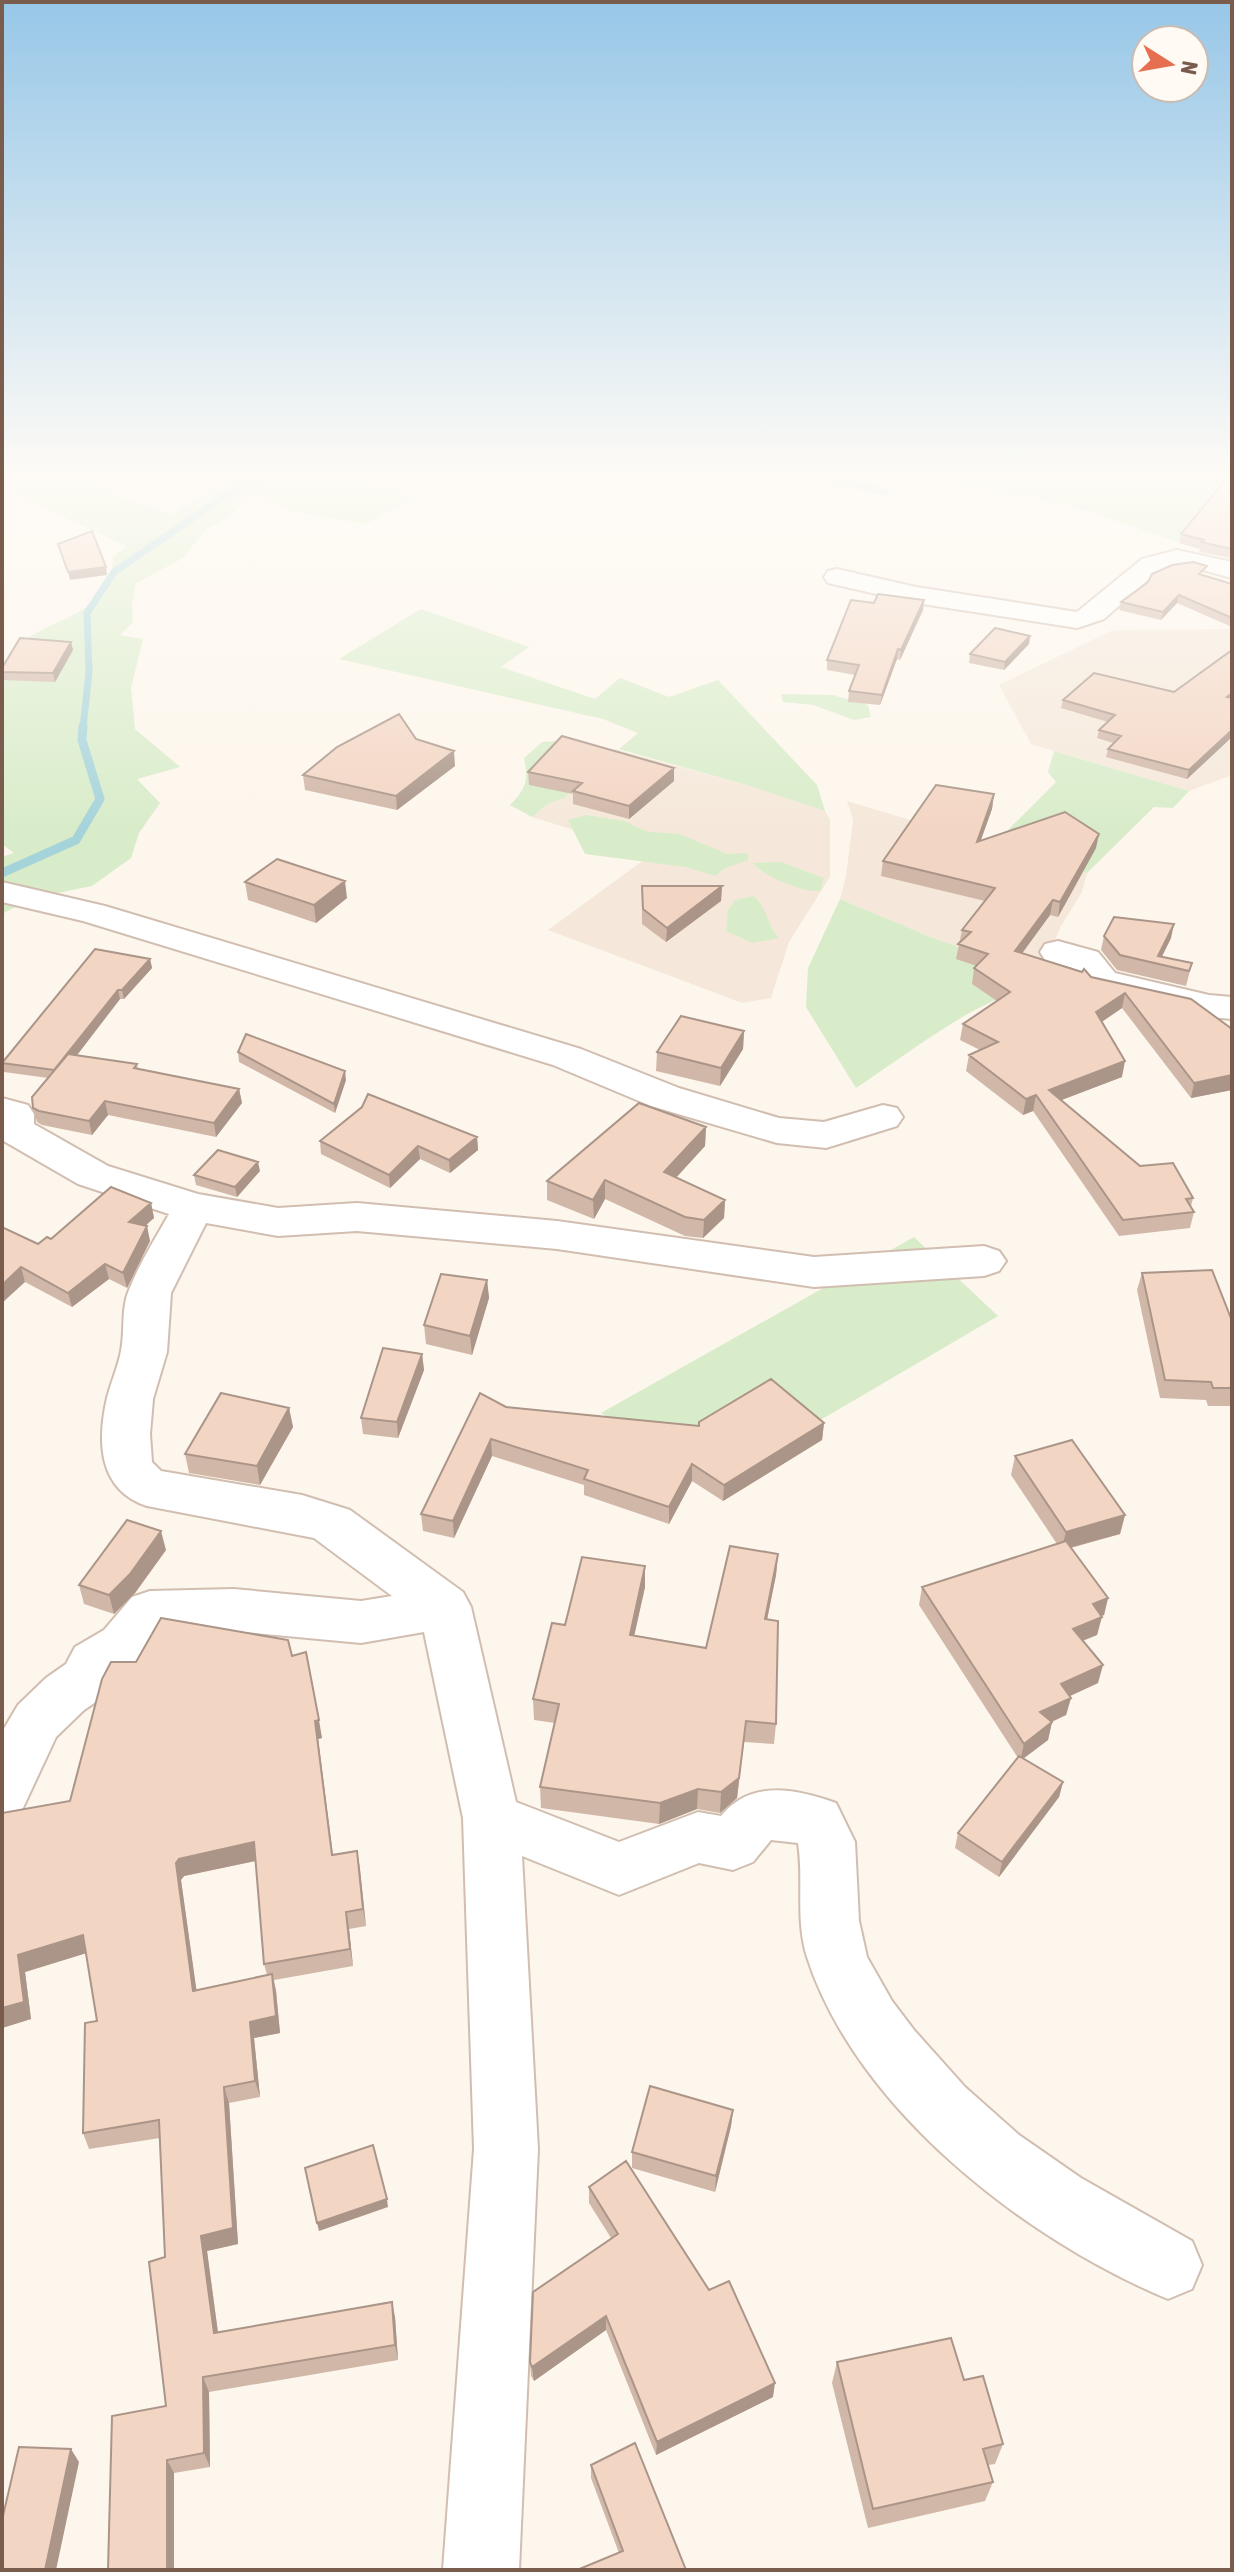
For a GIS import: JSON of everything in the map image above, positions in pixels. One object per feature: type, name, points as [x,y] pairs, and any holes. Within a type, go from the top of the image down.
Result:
[{"type":"street","points":[[907,593],[1077,620],[1091,617],[1117,593]]},
{"type":"street","points":[[2,892],[93,913],[567,1057],[636,1087],[752,1124],[826,1135],[883,1117]]},
{"type":"street","points":[[1058,952],[1085,960],[1102,981],[1209,1006],[1232,1008]]},
{"type":"street","points":[[2,1110],[14,1114],[14,1130],[93,1175],[193,1207],[278,1222],[357,1217],[557,1235],[814,1272],[984,1261]]},
{"type":"street","points":[[193,1207],[149,1293],[144,1352],[130,1399],[126,1434],[133,1474],[147,1487],[302,1514],[332,1524],[445,1607],[491,1818],[506,2149],[481,2570]]},
{"type":"street","points":[[2,1793],[37,1721],[65,1694],[87,1679],[94,1662],[123,1645],[150,1612],[234,1610],[361,1622],[445,1607]]},
{"type":"street","points":[[491,1818],[619,1869],[698,1837],[733,1844],[753,1819],[773,1814],[816,1821],[827,1843],[829,1917],[836,1952],[859,2005],[887,2048],[987,2150],[1019,2175],[1168,2265]]},
{"type":"shaded area","points":[[1229,629],[1232,632],[1232,705],[1188,727],[1232,741],[1232,775],[1189,791],[1031,744],[999,685],[1113,630]]},
{"type":"shaded area","points":[[615,749],[750,786],[825,811],[830,819],[830,877],[789,942],[771,998],[742,1003],[548,930],[652,854],[532,817]]},
{"type":"shaded area","points":[[847,801],[1087,873],[1082,892],[1061,926],[1040,975],[933,938],[840,899],[853,820]]},
{"type":"green space","points":[[102,593],[134,593],[133,622],[120,635],[143,639],[131,688],[135,729],[180,767],[137,779],[160,803],[139,833],[131,858],[92,886],[33,898],[2,914],[2,857],[14,853],[2,844],[2,665],[16,648],[32,636],[92,603]]},
{"type":"green space","points":[[421,609],[529,647],[501,667],[595,699],[620,678],[669,697],[718,680],[817,785],[825,811],[619,749],[638,733],[603,719],[339,659]]},
{"type":"green space","points":[[781,694],[833,695],[868,705],[871,717],[854,720],[813,705],[783,702]]},
{"type":"green space","points":[[542,742],[571,745],[576,781],[566,797],[549,803],[532,817],[510,805],[525,784],[524,758]]},
{"type":"green space","points":[[1054,751],[1189,791],[1173,808],[1154,807],[1087,873],[993,845],[1056,782],[1048,772]]},
{"type":"green space","points":[[586,815],[624,821],[648,832],[680,834],[727,854],[748,853],[748,860],[725,868],[715,876],[686,867],[585,854],[568,820]]},
{"type":"green space","points":[[781,862],[824,878],[820,891],[785,883],[766,874],[753,863]]},
{"type":"green space","points":[[754,896],[779,938],[752,943],[726,931],[728,910],[735,900]]},
{"type":"green space","points":[[840,899],[933,938],[1040,975],[950,1024],[856,1088],[806,1007],[808,968]]},
{"type":"green space","points":[[914,1237],[998,1316],[711,1484],[601,1413]]},
{"type":"building","points":[[1133,593],[1232,593],[1232,618],[1179,595],[1163,612],[1121,602]]},
{"type":"building","points":[[878,594],[924,600],[901,650],[898,649],[882,695],[849,691],[859,665],[827,660],[851,600],[874,603]]},
{"type":"building","points":[[995,628],[1030,636],[1005,662],[970,654]]},
{"type":"building","points":[[20,638],[71,642],[53,673],[2,672]]},
{"type":"building","points":[[1232,650],[1232,693],[1227,697],[1232,698],[1232,730],[1189,770],[1108,749],[1121,736],[1099,730],[1115,715],[1063,700],[1094,673],[1174,692]]},
{"type":"building","points":[[399,714],[416,739],[454,751],[396,796],[303,775],[337,747]]},
{"type":"building","points":[[562,736],[674,768],[629,806],[573,791],[582,783],[528,772]]},
{"type":"building","points":[[936,785],[994,794],[977,842],[1065,812],[1099,834],[1060,902],[1053,900],[1015,951],[1082,972],[1084,969],[1091,977],[1191,999],[1232,1029],[1232,1075],[1194,1083],[1125,993],[1096,1012],[1125,1061],[1049,1090],[1140,1166],[1173,1163],[1193,1198],[1186,1199],[1194,1212],[1123,1220],[1036,1095],[1026,1099],[969,1055],[998,1042],[963,1024],[1010,992],[974,968],[988,954],[958,944],[971,932],[962,930],[995,888],[883,861]]},
{"type":"building","points":[[277,859],[345,881],[314,905],[245,882]]},
{"type":"building","points":[[642,886],[722,886],[667,928],[643,909]]},
{"type":"building","points":[[1114,917],[1174,924],[1158,956],[1192,963],[1189,971],[1120,955],[1104,936]]},
{"type":"building","points":[[95,949],[150,959],[122,990],[118,990],[54,1070],[2,1063]]},
{"type":"building","points":[[681,1016],[744,1031],[721,1068],[657,1052]]},
{"type":"building","points":[[246,1034],[345,1071],[334,1104],[238,1052]]},
{"type":"building","points":[[68,1054],[137,1064],[134,1068],[239,1089],[214,1123],[105,1101],[89,1121],[33,1108],[32,1097]]},
{"type":"building","points":[[368,1094],[477,1137],[449,1160],[418,1146],[389,1175],[320,1141],[362,1107]]},
{"type":"building","points":[[639,1103],[706,1127],[664,1172],[725,1200],[704,1220],[685,1217],[605,1180],[593,1200],[547,1181]]},
{"type":"building","points":[[218,1150],[258,1162],[235,1187],[194,1175]]},
{"type":"building","points":[[111,1187],[151,1203],[129,1222],[147,1226],[123,1273],[105,1264],[68,1293],[21,1267],[2,1285],[2,1227],[38,1244],[47,1237],[51,1239]]},
{"type":"building","points":[[1212,1270],[1232,1321],[1232,1388],[1213,1388],[1211,1382],[1165,1380],[1142,1273]]},
{"type":"building","points":[[441,1274],[487,1280],[470,1336],[424,1325]]},
{"type":"building","points":[[383,1348],[422,1354],[397,1422],[361,1418]]},
{"type":"building","points":[[771,1379],[824,1423],[724,1485],[692,1464],[669,1507],[584,1479],[588,1470],[491,1439],[453,1521],[421,1514],[480,1393],[506,1407],[699,1426],[699,1422]]},
{"type":"building","points":[[221,1393],[289,1408],[257,1466],[185,1454]]},
{"type":"building","points":[[1072,1440],[1125,1515],[1066,1532],[1015,1456]]},
{"type":"building","points":[[127,1520],[161,1531],[130,1574],[109,1595],[79,1585]]},
{"type":"building","points":[[1066,1541],[1108,1598],[1093,1604],[1102,1617],[1073,1629],[1103,1665],[1061,1684],[1071,1698],[1040,1712],[1052,1722],[1024,1744],[922,1587]]},
{"type":"building","points":[[730,1546],[778,1554],[765,1619],[778,1621],[776,1724],[746,1721],[739,1778],[721,1792],[698,1789],[660,1803],[540,1787],[559,1704],[533,1699],[552,1623],[565,1625],[582,1557],[645,1566],[630,1635],[706,1648]]},
{"type":"building","points":[[161,1618],[288,1640],[292,1656],[306,1652],[319,1720],[315,1721],[332,1855],[357,1851],[363,1909],[346,1912],[350,1949],[264,1964],[254,1842],[179,1859],[176,1863],[193,1991],[272,1974],[276,2016],[250,2022],[255,2081],[224,2087],[233,2228],[201,2236],[214,2333],[392,2302],[395,2345],[203,2377],[204,2453],[167,2460],[167,2570],[108,2570],[112,2416],[166,2406],[149,2262],[165,2257],[159,2120],[83,2133],[85,2023],[97,2021],[83,1935],[18,1955],[24,2002],[2,2008],[2,1813],[70,1801],[102,1679],[111,1662],[136,1662]]},
{"type":"building","points":[[1019,1756],[1063,1782],[1002,1862],[958,1833]]},
{"type":"building","points":[[650,2086],[733,2110],[716,2176],[632,2152]]},
{"type":"building","points":[[373,2145],[387,2199],[317,2223],[305,2168]]},
{"type":"building","points":[[626,2161],[709,2290],[729,2281],[775,2383],[657,2442],[606,2316],[532,2367],[530,2362],[533,2292],[618,2234],[589,2187]]},
{"type":"building","points":[[951,2338],[964,2380],[983,2376],[1003,2444],[983,2449],[993,2482],[873,2509],[837,2362]]},
{"type":"building","points":[[635,2443],[686,2570],[577,2570],[623,2551],[591,2465]]},
{"type":"building","points":[[19,2447],[71,2449],[45,2570],[2,2569],[2,2520]]},
{"type":"waterway","points":[[83,728],[89,672],[87,613],[100,593]]},
{"type":"waterway","points":[[2,873],[76,840],[100,799],[82,740],[83,726]]}]
